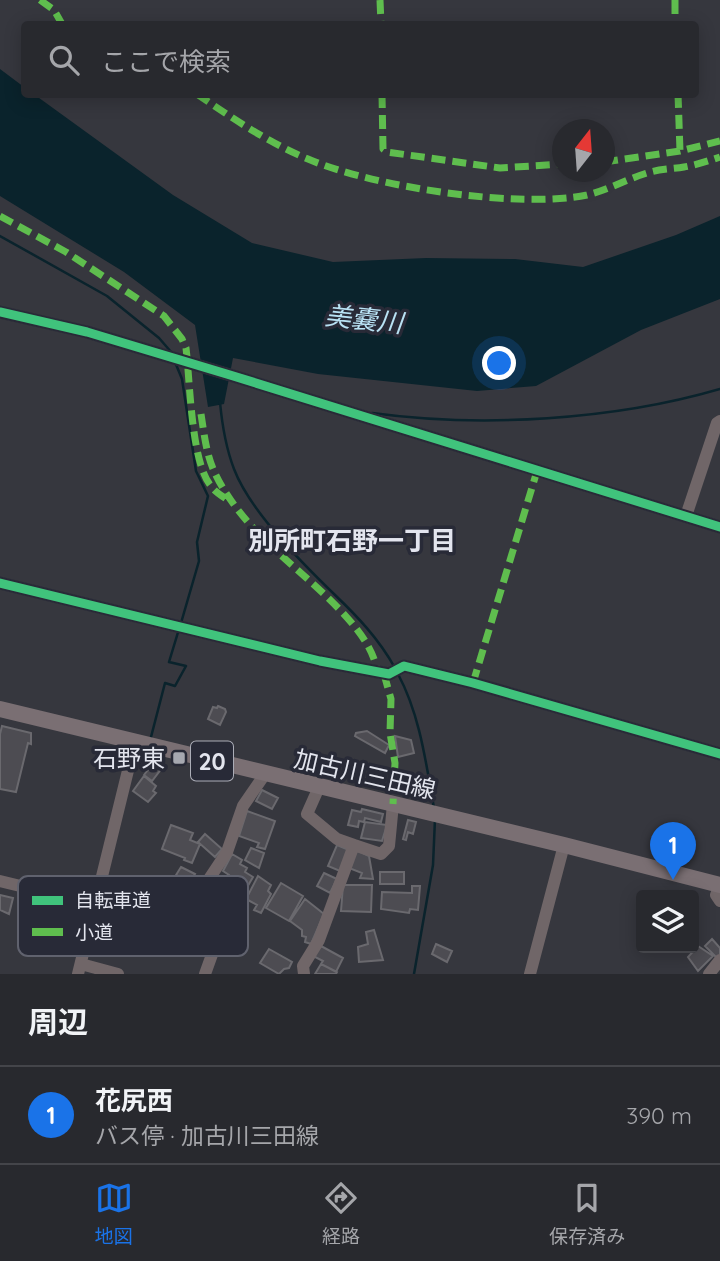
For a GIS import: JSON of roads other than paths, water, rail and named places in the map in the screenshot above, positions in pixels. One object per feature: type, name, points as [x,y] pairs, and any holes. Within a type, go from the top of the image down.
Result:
[{"type":"main road","name":"加古川三田線","points":[[0,709],[720,885]]},
{"type":"street","points":[[0,312],[87,332],[720,527]]},
{"type":"street","points":[[686,516],[717,423],[720,421]]},
{"type":"street","points":[[0,583],[320,662],[388,674],[404,666],[473,683],[720,754]]},
{"type":"street","points":[[102,876],[135,742]]},
{"type":"street","points":[[211,876],[227,852],[243,806],[265,774]]},
{"type":"street","points":[[319,787],[307,814],[337,839],[382,854],[389,846],[393,804]]},
{"type":"street","points":[[304,974],[303,966],[318,940],[354,845]]},
{"type":"street","points":[[530,974],[564,845]]},
{"type":"street","points":[[0,881],[18,885]]},
{"type":"street","points":[[720,885],[716,895],[720,901]]},
{"type":"street","points":[[205,974],[211,956]]},
{"type":"street","points":[[709,974],[720,960]]},
{"type":"street","points":[[80,969],[118,974]]},
{"type":"water","name":"美嚢川","points":[[0,69],[21,85],[21,98],[39,98],[173,195],[252,243],[333,262],[426,258],[515,259],[583,267],[676,235],[720,216],[720,299],[641,330],[536,386],[477,391],[318,374],[233,358],[224,404],[208,407],[195,325],[124,272],[0,196]]},
{"type":"waterway","points":[[0,236],[107,296],[159,338],[172,353]]},
{"type":"waterway","points":[[175,362],[182,379],[196,471],[208,496],[197,542],[199,561],[181,623]]},
{"type":"waterway","points":[[372,413],[458,420],[548,418],[636,408],[720,389]]},
{"type":"waterway","points":[[220,402],[231,461],[252,502],[293,552],[367,628],[395,668]]},
{"type":"waterway","points":[[151,737],[165,683],[175,686],[186,666],[169,662],[179,629]]},
{"type":"waterway","points":[[398,674],[417,723],[434,808]]},
{"type":"waterway","points":[[414,974],[433,865],[435,819]]},
{"type":"place","name":"石野東","points":[[179,758]]},
{"type":"place","name":"花尻西","points":[[673,880]]},
{"type":"district","name":"別所町石野一丁目","points":[[352,540]]}]
